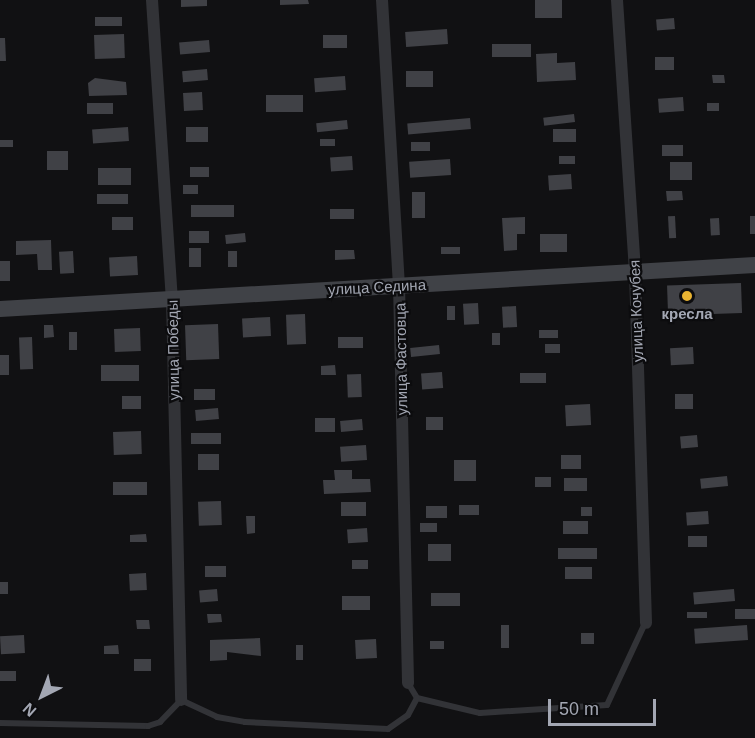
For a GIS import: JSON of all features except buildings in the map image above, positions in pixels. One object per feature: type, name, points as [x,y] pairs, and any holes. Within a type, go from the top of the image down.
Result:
[{"type":"main road","name":"улица Седина","points":[[0,309],[755,265]]},
{"type":"street","name":"улица Победы","points":[[152,0],[172,298],[181,700]]},
{"type":"street","name":"улица Фастовца","points":[[382,0],[399,285],[408,683]]},
{"type":"street","name":"улица Кочубея","points":[[617,0],[635,273],[646,623]]},
{"type":"lane","points":[[408,683],[417,698],[480,713],[607,705],[646,623]]},
{"type":"lane","points":[[0,723],[148,726],[160,722],[181,700],[217,717],[245,722],[388,729],[408,715],[417,698]]},
{"type":"place","name":"кресла","points":[[687,296]]}]
